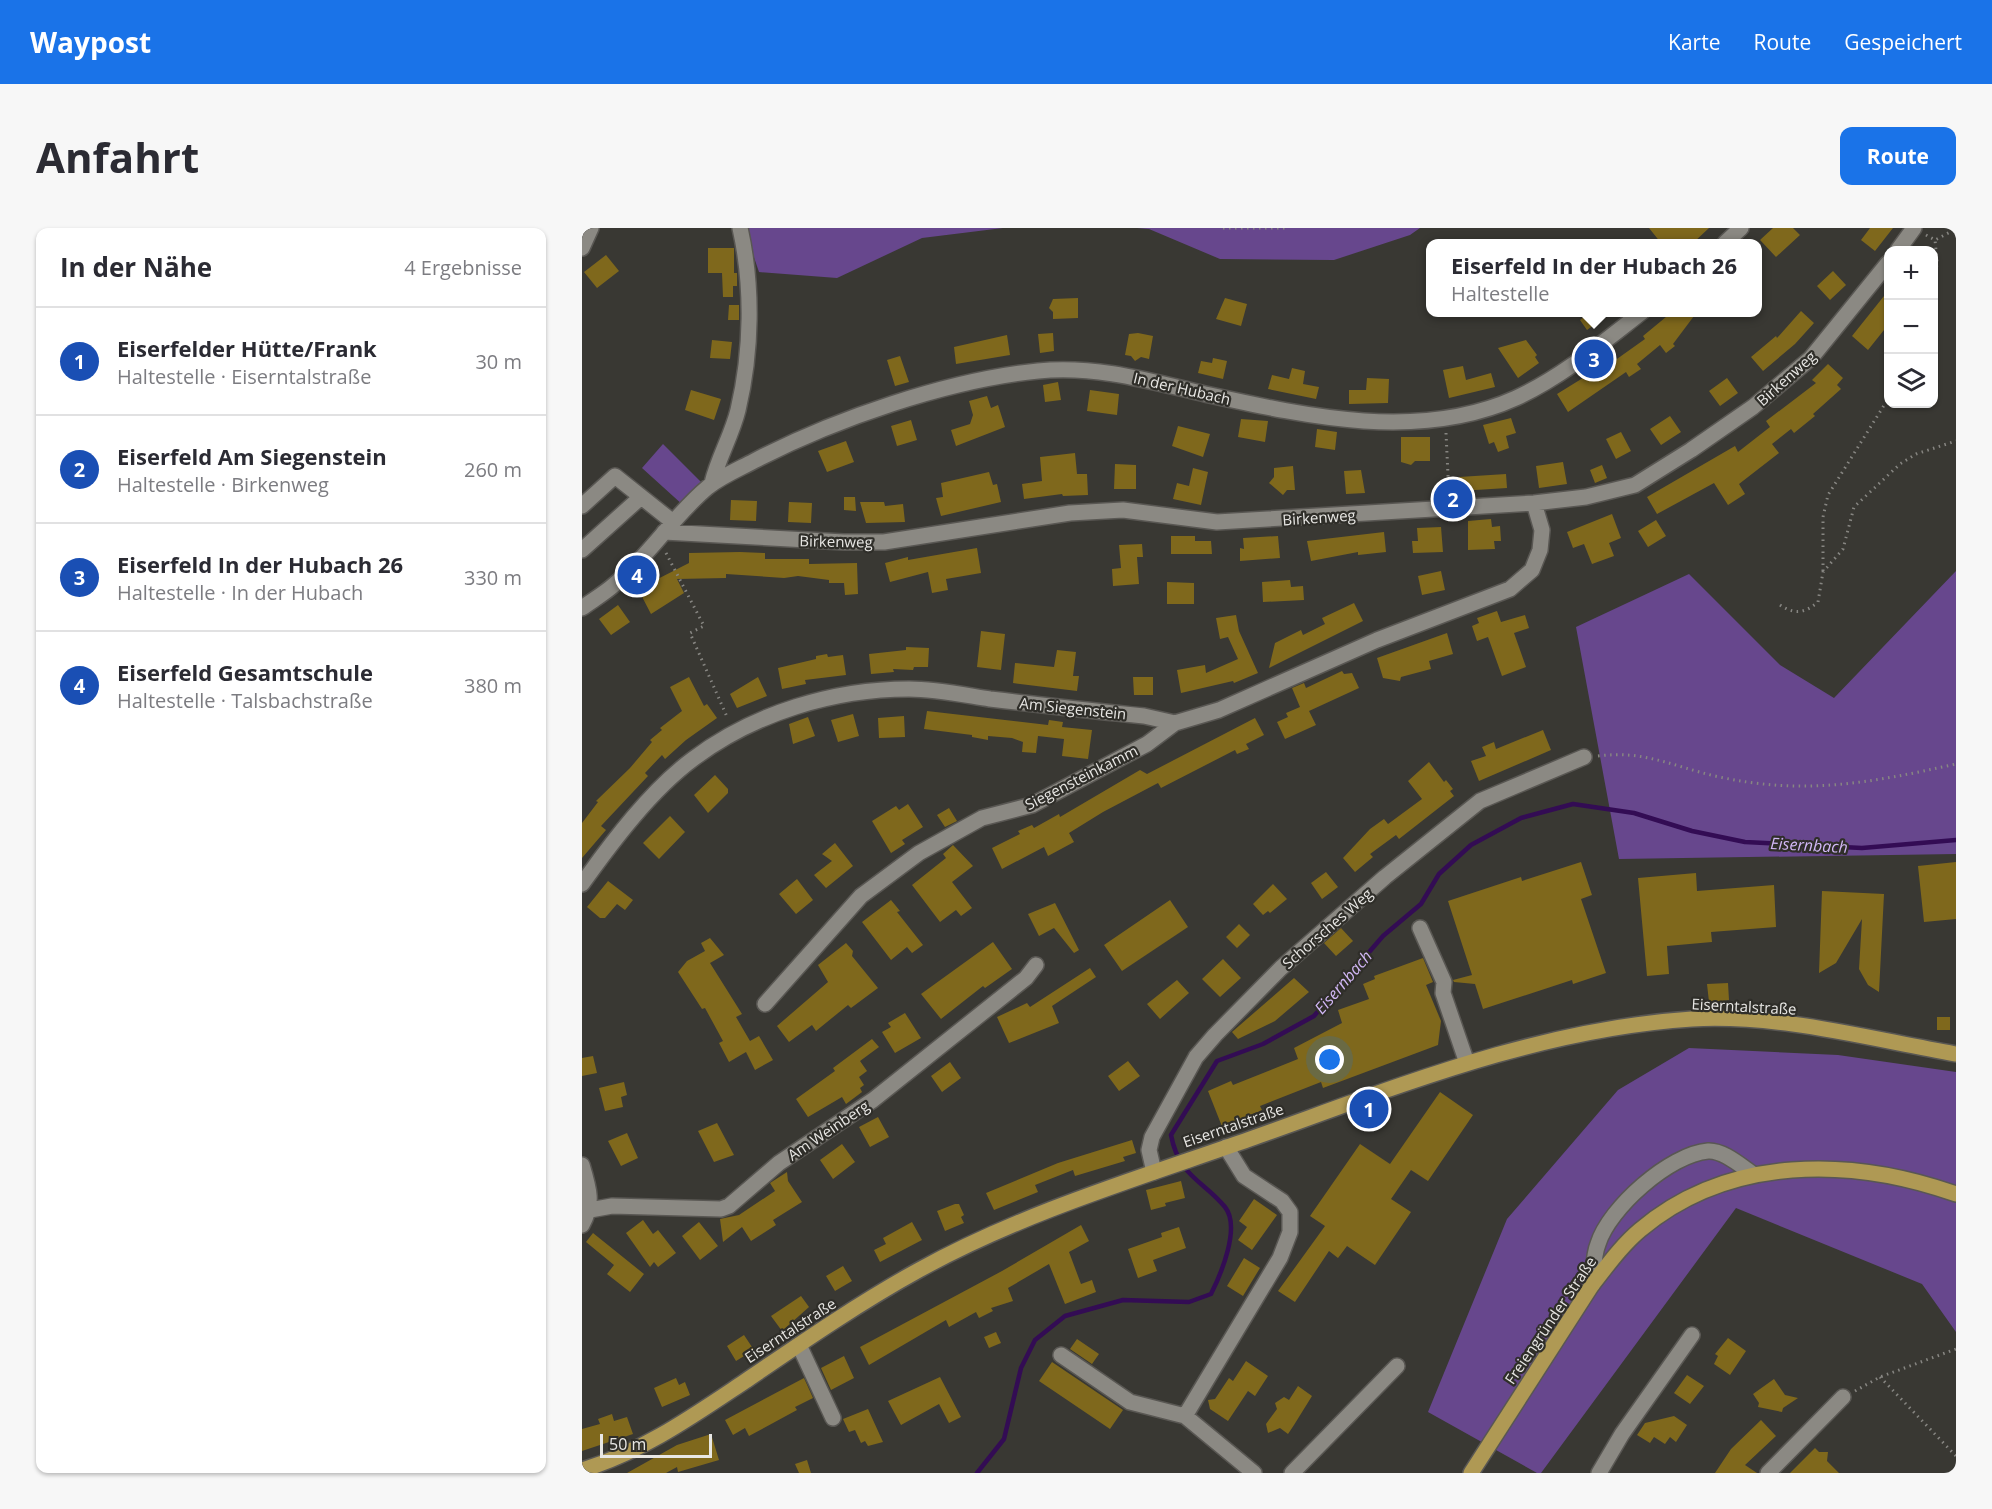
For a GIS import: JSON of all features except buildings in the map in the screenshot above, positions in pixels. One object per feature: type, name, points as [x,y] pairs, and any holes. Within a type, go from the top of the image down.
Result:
[{"type":"main road","name":"Eiserntalstraße","points":[[590,1470],[667,1432],[872,1298],[942,1258],[989,1236],[1154,1172],[1467,1063],[1581,1033],[1696,1019],[1808,1028],[1956,1054]]},
{"type":"main road","name":"Freiengründer Straße","points":[[1471,1473],[1592,1285],[1639,1231],[1665,1212],[1693,1196],[1753,1174],[1785,1169],[1819,1167],[1906,1180],[1956,1194]]},
{"type":"street","points":[[582,248],[591,228]]},
{"type":"street","points":[[582,608],[616,584],[712,483],[738,411],[748,347],[748,263],[740,228]]},
{"type":"street","points":[[1729,239],[1741,228]]},
{"type":"street","points":[[1901,246],[1914,228]]},
{"type":"street","name":"Birkenweg","points":[[665,531],[844,542],[884,542],[1070,513],[1123,510],[1217,522],[1534,503],[1586,497],[1635,485],[1753,407],[1811,358],[1884,268]]},
{"type":"street","name":"In der Hubach","points":[[712,483],[787,444],[841,422],[970,382],[1038,371],[1112,373],[1252,404],[1333,417],[1385,422],[1445,420],[1514,399],[1550,380],[1635,317]]},
{"type":"street","points":[[582,506],[615,476],[641,497],[665,531]]},
{"type":"street","points":[[582,550],[641,497]]},
{"type":"street","name":"Am Siegenstein","points":[[582,884],[602,856],[647,804],[691,760],[733,732],[781,712],[848,692],[911,689],[1144,716],[1175,723],[1219,710],[1377,640],[1510,589],[1532,570],[1540,550],[1542,530],[1534,503]]},
{"type":"street","name":"Siegensteinkamm","points":[[765,1004],[861,896],[919,853],[982,818],[1032,805],[1147,744],[1175,723]]},
{"type":"street","name":"Schorsches Weg","points":[[1154,1172],[1149,1150],[1152,1137],[1196,1058],[1215,1035],[1281,968],[1385,877],[1480,801],[1584,757]]},
{"type":"street","points":[[1420,928],[1444,982],[1443,993],[1467,1063]]},
{"type":"street","name":"Am Weinberg","points":[[590,1210],[612,1206],[721,1209],[729,1206],[779,1163],[873,1100],[1026,978],[1036,965]]},
{"type":"street","points":[[1185,1416],[1280,1258],[1290,1232],[1290,1212],[1282,1201],[1244,1176],[1226,1147]]},
{"type":"street","points":[[1592,1285],[1598,1244],[1609,1223],[1632,1195],[1663,1171],[1694,1155],[1710,1150],[1753,1174]]},
{"type":"street","points":[[582,1165],[590,1190],[590,1210],[582,1225]]},
{"type":"street","points":[[1599,1473],[1622,1434],[1692,1335]]},
{"type":"street","points":[[799,1345],[833,1418]]},
{"type":"street","points":[[1061,1355],[1130,1402],[1185,1416],[1254,1473]]},
{"type":"street","points":[[1292,1473],[1397,1366]]},
{"type":"street","points":[[1768,1473],[1843,1397]]},
{"type":"path","points":[[1223,228],[1289,228]]},
{"type":"path","points":[[1914,228],[1935,240]]},
{"type":"path","points":[[1935,240],[1956,229]]},
{"type":"path","points":[[1934,300],[1937,261],[1935,240]]},
{"type":"path","points":[[1780,605],[1797,612],[1807,611],[1818,602],[1823,572],[1822,516],[1828,495],[1884,405]]},
{"type":"path","points":[[1445,420],[1450,508]]},
{"type":"path","points":[[1823,572],[1843,549],[1854,507],[1870,490],[1916,454],[1956,441]]},
{"type":"path","points":[[665,531],[704,626],[690,633],[733,732]]},
{"type":"path","points":[[1584,757],[1650,756],[1715,776],[1794,787],[1873,782],[1956,764]]},
{"type":"path","points":[[1843,1397],[1880,1377],[1956,1349]]},
{"type":"path","points":[[1880,1377],[1956,1456]]},
{"type":"shaded area","points":[[744,228],[1003,228],[922,238],[837,278],[759,272]]},
{"type":"shaded area","points":[[1137,228],[1420,228],[1410,235],[1334,260],[1220,259],[1149,229]]},
{"type":"shaded area","points":[[663,444],[703,484],[684,506],[642,468]]},
{"type":"shaded area","points":[[1956,571],[1956,854],[1619,859],[1576,627],[1689,574],[1780,665],[1834,698]]},
{"type":"shaded area","points":[[1689,1048],[1838,1055],[1956,1072],[1956,1332],[1922,1284],[1736,1208],[1541,1473],[1537,1473],[1428,1412],[1507,1219],[1618,1090]]},
{"type":"waterway","name":"Eisernbach","points":[[977,1473],[1004,1439],[1021,1368],[1035,1340],[1065,1316],[1123,1300],[1189,1302],[1211,1294],[1228,1250],[1231,1226],[1229,1216],[1217,1198],[1186,1169],[1175,1149],[1171,1135],[1217,1061],[1263,1044],[1314,1016],[1383,936],[1421,904],[1439,874],[1471,845],[1521,818],[1573,804],[1634,813],[1692,831],[1745,842],[1862,848],[1956,840]]},
{"type":"place","name":"Eiserfeld In der Hubach 26","points":[[1594,359]]},
{"type":"place","name":"Eiserfeld Am Siegenstein","points":[[1453,499]]},
{"type":"place","name":"Eiserfeld Gesamtschule","points":[[637,575]]},
{"type":"place","name":"Eiserfelder Hütte/Frank","points":[[1369,1109]]}]
